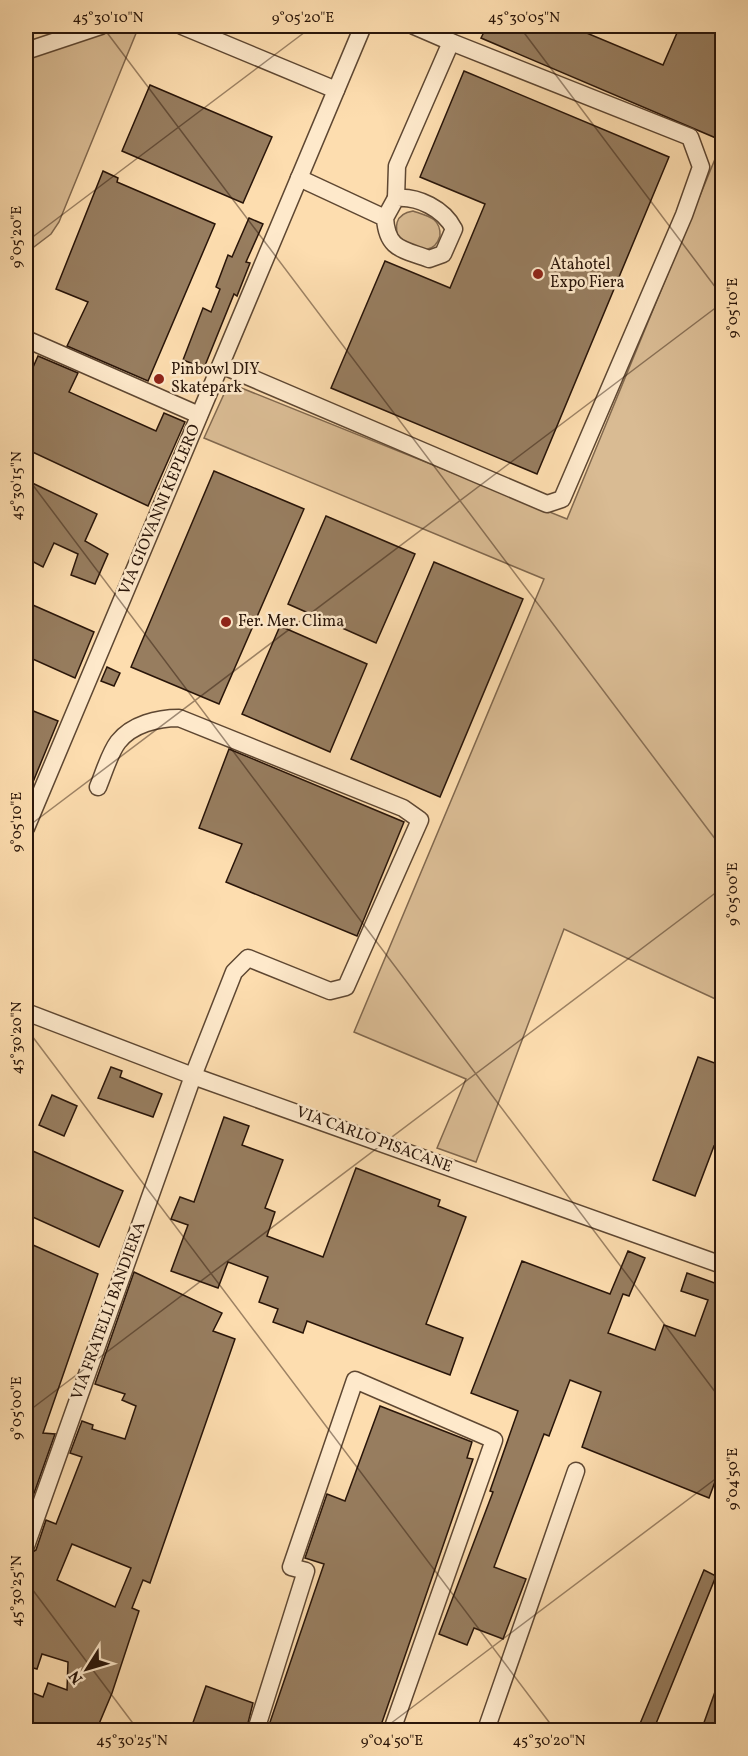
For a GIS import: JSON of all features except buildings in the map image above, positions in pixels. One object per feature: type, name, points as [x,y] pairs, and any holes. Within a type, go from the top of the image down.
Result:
[{"type":"street","points":[[26,51],[100,26]]},
{"type":"street","points":[[182,26],[336,90]]},
{"type":"street","name":"VIA GIOVANNI KEPLERO","points":[[26,828],[363,26]]},
{"type":"street","points":[[221,365],[547,504],[562,499],[684,215],[701,167],[690,138],[414,26]]},
{"type":"street","points":[[396,198],[407,197],[441,211],[449,219],[454,229],[443,254],[429,259],[394,246],[386,233],[385,218],[396,198],[397,166],[451,42]]},
{"type":"street","points":[[299,178],[385,218]]},
{"type":"street","points":[[26,339],[200,415]]},
{"type":"street","name":"VIA FRATELLI BANDIERA","points":[[26,1546],[193,1076],[234,972],[248,958],[330,991],[346,987],[420,820],[403,808],[179,718],[162,718],[143,724],[118,742],[98,787]]},
{"type":"street","name":"VIA CARLO PISACANE","points":[[26,1012],[193,1076],[723,1265]]},
{"type":"street","points":[[256,1731],[306,1571],[291,1567],[355,1380],[494,1440],[392,1731]]},
{"type":"street","points":[[486,1731],[576,1471]]},
{"type":"shaded area","points":[[101,26],[139,26],[59,222],[51,234],[26,253],[26,51]]},
{"type":"shaded area","points":[[722,142],[722,1002],[564,929],[476,1162],[437,1148],[466,1079],[354,1032],[544,579],[204,438],[229,383],[567,519]]},
{"type":"shaded area","points":[[413,211],[436,221],[440,236],[433,247],[423,249],[400,242],[397,222],[402,215]]},
{"type":"place","name":"Atahotel Expo Fiera","points":[[538,274]]},
{"type":"place","name":"Pinbowl DIY Skatepark","points":[[159,379]]},
{"type":"place","name":"Fer. Mer. Clima","points":[[226,622]]}]
